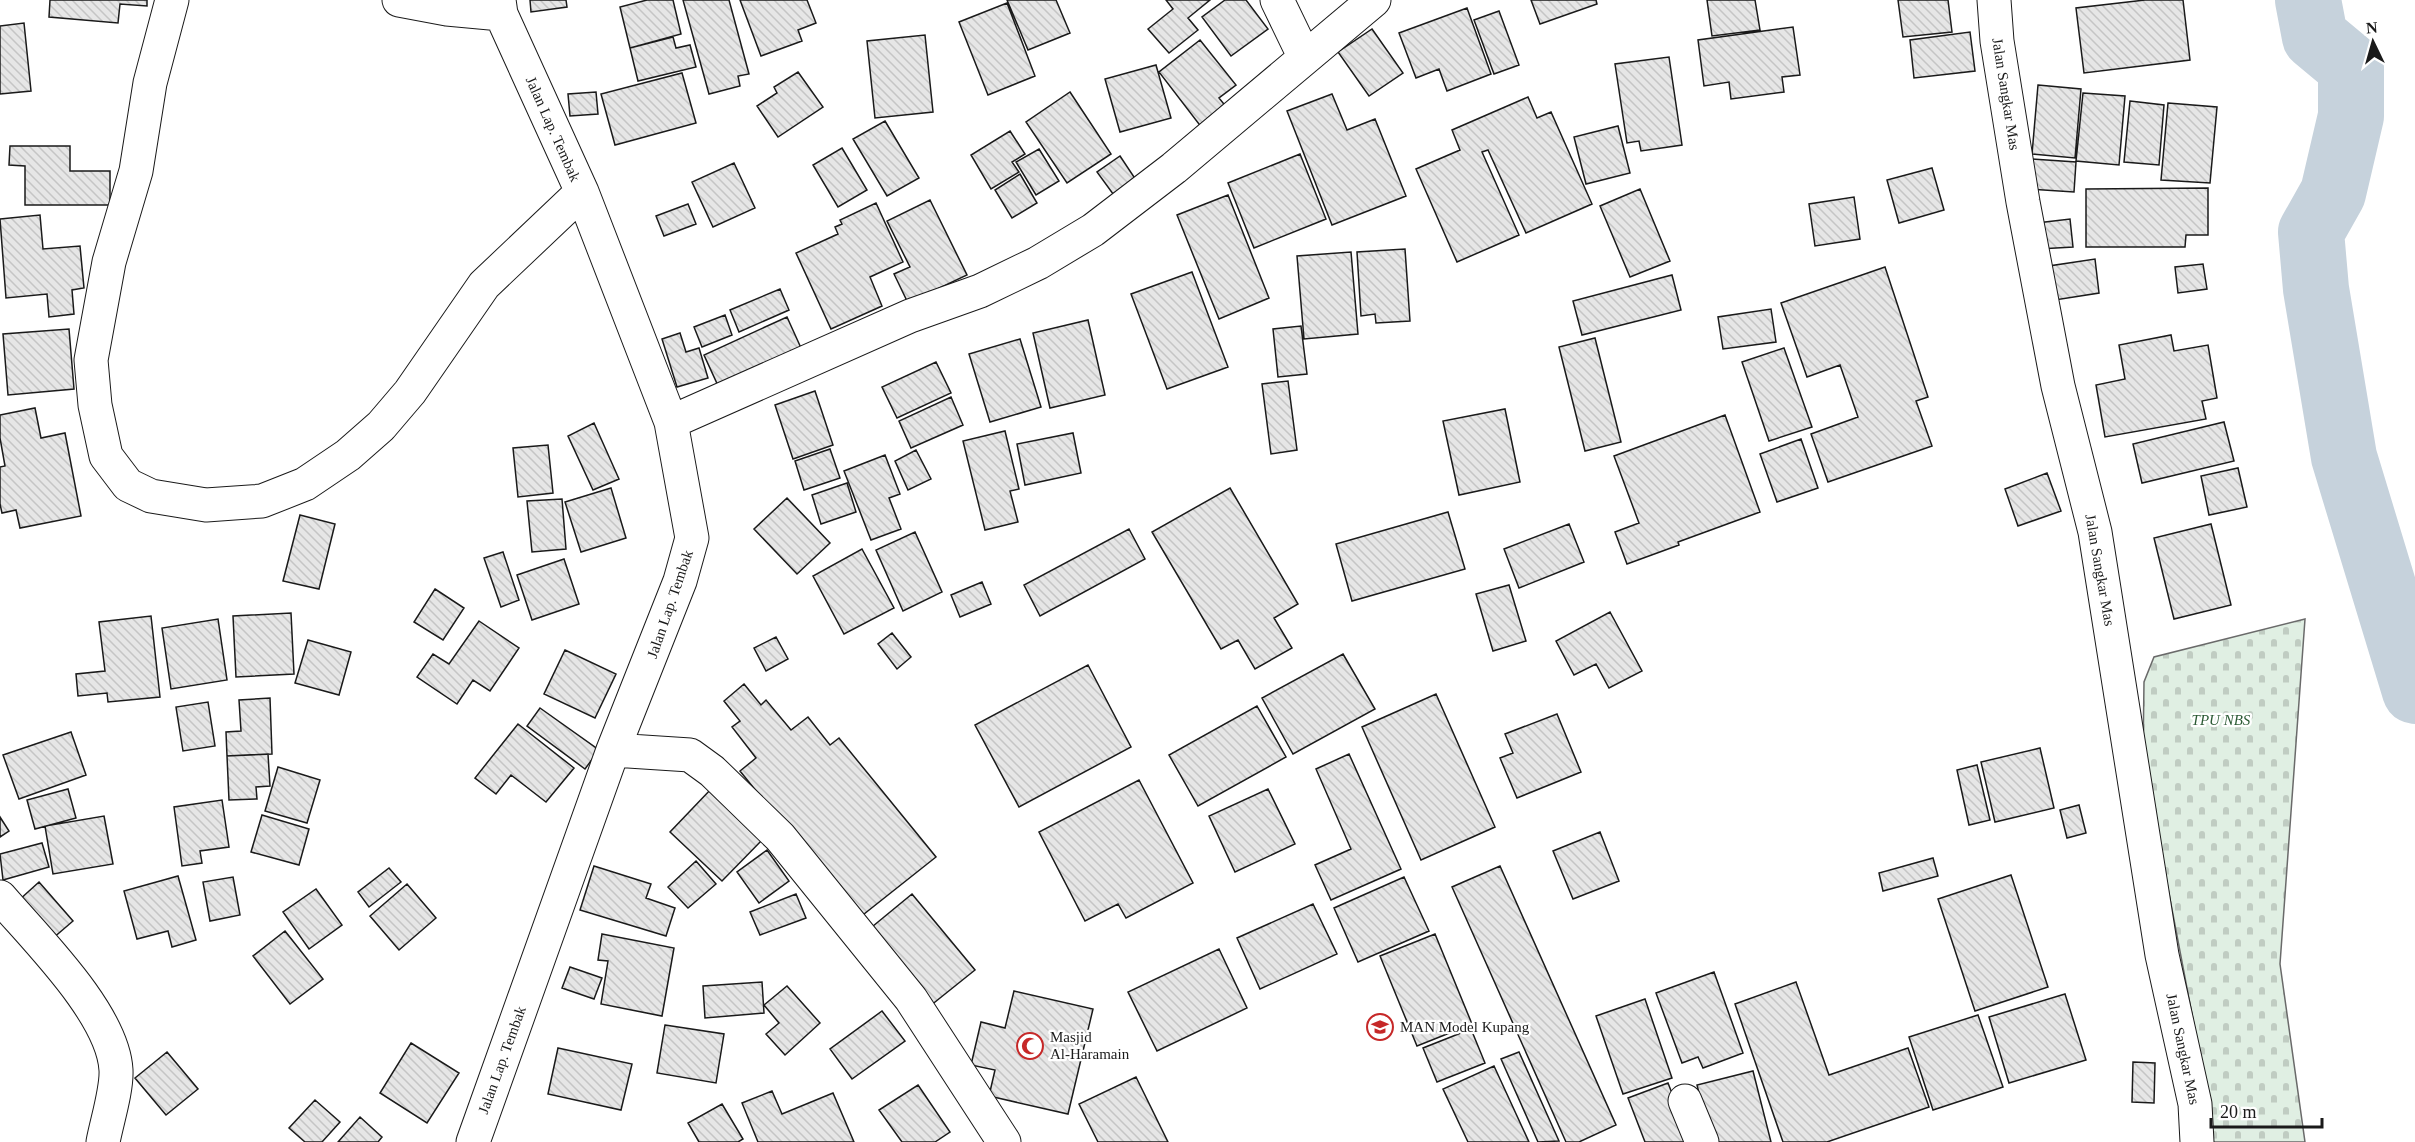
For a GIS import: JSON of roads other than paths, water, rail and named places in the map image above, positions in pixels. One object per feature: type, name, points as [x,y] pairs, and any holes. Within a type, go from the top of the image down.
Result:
[{"type":"street","points":[[172,0],[150,83],[136,171],[109,262],[91,360],[95,405],[106,456],[128,485],[151,496],[206,505],[262,501],[305,484],[348,455],[381,426],[410,392],[491,277],[582,192]]},
{"type":"street","points":[[399,0],[500,7]]},
{"type":"street","points":[[1277,0],[1305,58]]},
{"type":"street","points":[[671,422],[910,316],[980,291],[1038,263],[1093,230],[1174,168],[1374,0]]},
{"type":"street","name":"Jalan Sangkar Mas","points":[[1994,0],[1997,41],[2023,202],[2058,386],[2095,532],[2162,955],[2195,1104],[2197,1142]]},
{"type":"street","name":"Jalan Lap. Tembak","points":[[473,1142],[613,750],[660,638],[692,538],[671,422],[582,192],[500,7]]},
{"type":"street","points":[[613,750],[690,755],[712,771],[780,837],[911,999],[1004,1142]]},
{"type":"street","points":[[0,897],[78,988],[101,1023],[111,1044],[117,1071],[103,1142]]},
{"type":"street","points":[[1685,1101],[1702,1142]]},
{"type":"waterway","points":[[2308,0],[2315,37],[2351,67],[2351,116],[2333,193],[2311,232],[2316,289],[2344,457],[2415,691]]},
{"type":"place","name":"MAN Model Kupang","points":[[1380,1027]]},
{"type":"place","name":"Masjid Al-Haramain","points":[[1030,1046]]},
{"type":"park label","name":"TPU NBS","points":[[2221,720]]}]
